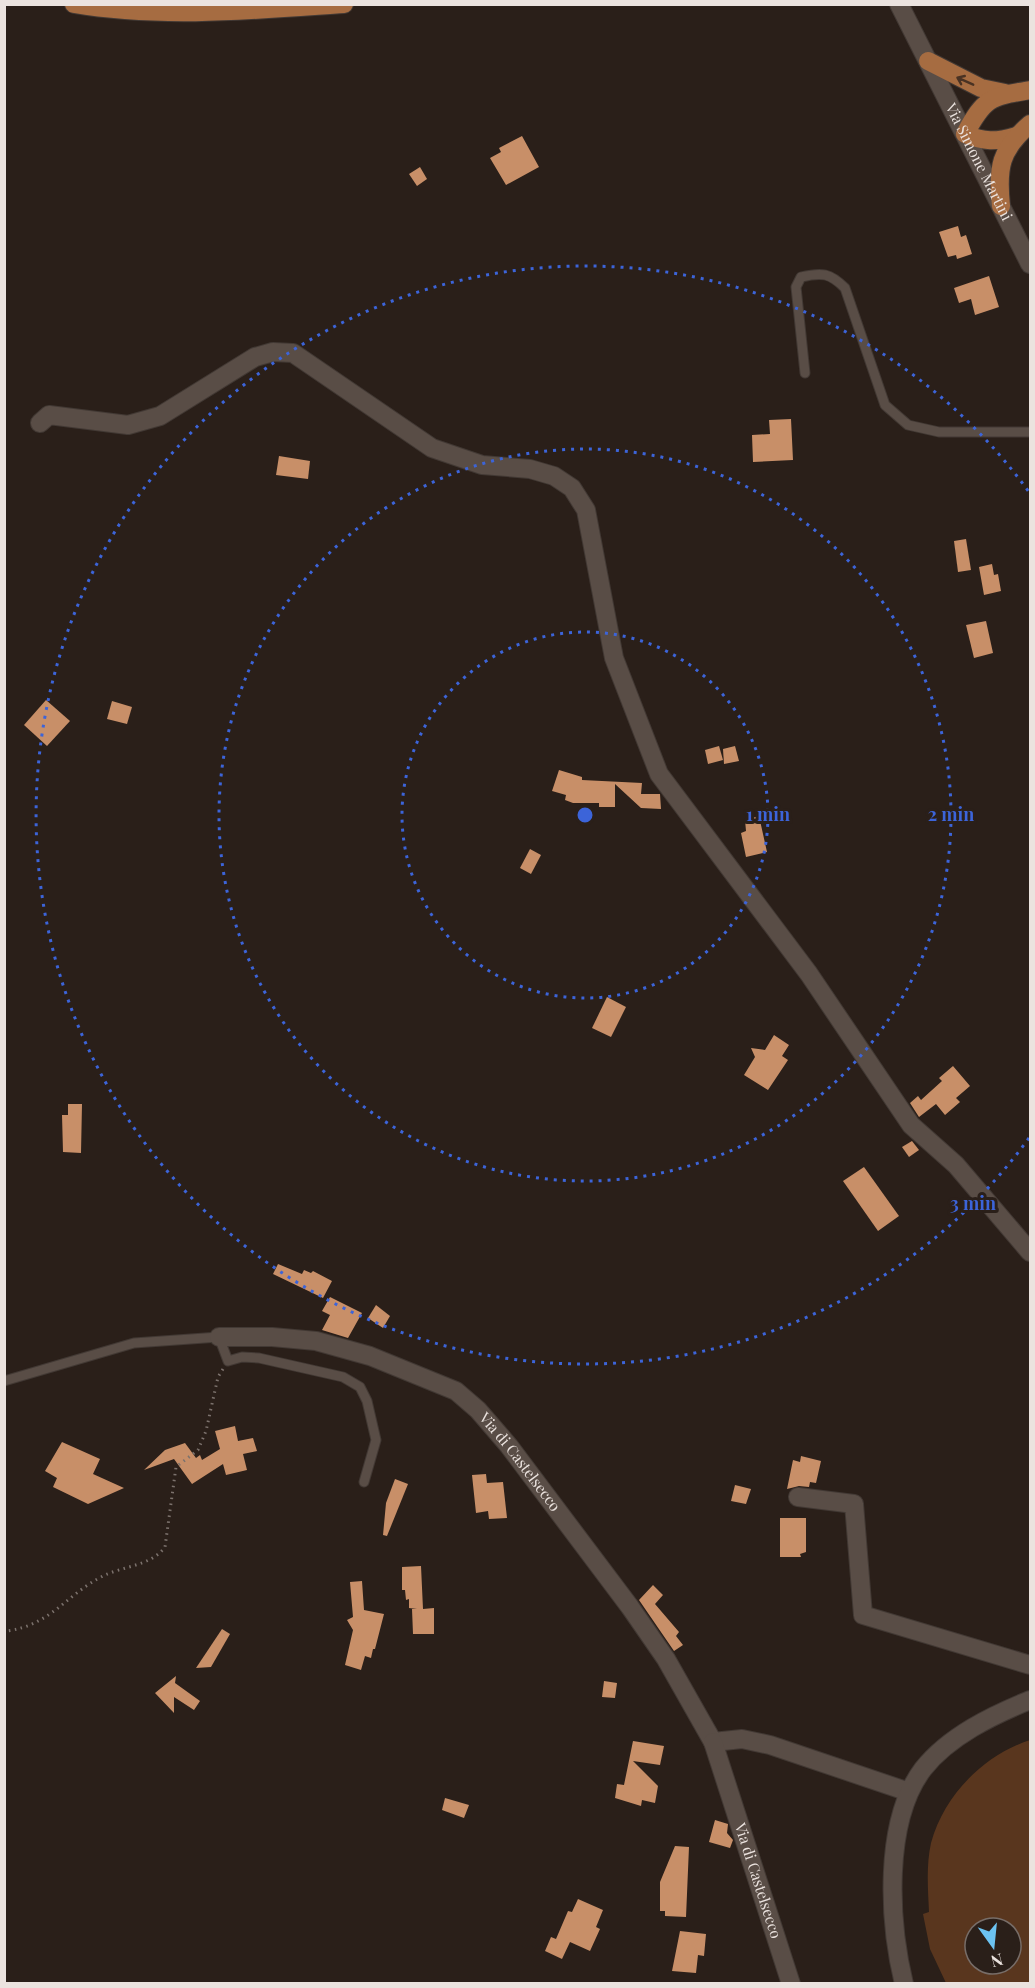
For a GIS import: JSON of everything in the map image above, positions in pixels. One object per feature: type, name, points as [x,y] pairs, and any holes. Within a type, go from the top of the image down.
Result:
[{"type":"main road","points":[[74,4],[126,11],[261,10],[344,4]]},
{"type":"main road","points":[[928,61],[981,88],[1005,93]]},
{"type":"main road","points":[[1016,136],[998,142],[982,141],[965,134],[977,111],[990,99],[1005,93],[1030,90]]},
{"type":"main road","points":[[1001,206],[998,177],[1001,163],[1016,136],[1030,124]]},
{"type":"street","name":"Via Simone Martini","points":[[899,4],[1030,264]]},
{"type":"street","points":[[40,423],[49,415],[128,425],[160,416],[255,357],[273,352],[293,353],[432,448],[482,465],[530,469],[554,476],[572,488],[586,510],[615,658],[659,774],[809,974],[911,1125],[956,1165],[1030,1252]]},
{"type":"street","name":"Via di Castelsecco","points":[[219,1337],[272,1337],[316,1341],[370,1356],[456,1391],[478,1410],[509,1446],[630,1607],[666,1659],[713,1742],[791,1983]]},
{"type":"street","points":[[798,1497],[854,1504],[863,1615],[1030,1665]]},
{"type":"street","points":[[904,1983],[897,1958],[893,1887],[897,1831],[909,1792],[924,1768],[947,1746],[984,1721],[1030,1701]]},
{"type":"street","points":[[713,1742],[742,1739],[770,1745],[909,1792]]},
{"type":"lane","points":[[805,374],[796,287],[801,277],[814,274],[832,276],[845,288],[885,405],[908,425],[939,432],[1030,432]]},
{"type":"lane","points":[[4,1381],[134,1343],[219,1337],[228,1361],[242,1357],[259,1358],[343,1377],[360,1387],[367,1401],[376,1440],[364,1482]]},
{"type":"path","points":[[4,1628],[7,1630],[27,1628],[54,1613],[102,1576],[158,1557],[165,1547],[176,1467],[198,1450],[206,1431],[218,1377],[228,1361]]},
{"type":"shaded area","points":[[1030,1740],[1030,1983],[946,1983],[930,1949],[923,1914],[929,1912],[929,1851],[937,1825],[956,1793],[968,1779],[997,1756]]},
{"type":"building","points":[[522,136],[539,167],[506,185],[490,158],[501,152],[499,148]]},
{"type":"building","points":[[420,167],[427,179],[417,186],[409,174]]},
{"type":"building","points":[[958,226],[961,237],[966,235],[972,254],[957,259],[956,255],[948,257],[939,232]]},
{"type":"building","points":[[989,276],[999,307],[975,315],[971,299],[959,303],[954,288]]},
{"type":"building","points":[[791,419],[793,460],[753,462],[752,435],[770,434],[769,420]]},
{"type":"building","points":[[279,456],[310,461],[308,479],[276,475]]},
{"type":"building","points":[[966,539],[971,570],[958,572],[954,541]]},
{"type":"building","points":[[992,564],[994,575],[998,574],[1001,591],[984,595],[979,567]]},
{"type":"building","points":[[986,621],[993,653],[974,658],[966,625]]},
{"type":"building","points":[[46,700],[70,721],[47,746],[24,725]]},
{"type":"building","points":[[112,701],[132,707],[127,724],[107,719]]},
{"type":"building","points":[[719,746],[723,760],[708,764],[705,750]]},
{"type":"building","points":[[735,746],[739,761],[724,764],[723,749]]},
{"type":"building","points":[[559,770],[582,777],[582,780],[642,783],[641,794],[660,794],[661,809],[641,808],[615,784],[615,807],[599,807],[599,803],[573,803],[565,800],[566,795],[552,791]]},
{"type":"building","points":[[759,816],[767,852],[746,857],[741,833],[746,831],[745,820]]},
{"type":"building","points":[[530,849],[541,855],[531,874],[520,868]]},
{"type":"building","points":[[607,997],[626,1007],[611,1037],[592,1028]]},
{"type":"building","points":[[774,1035],[789,1045],[782,1056],[788,1060],[768,1090],[744,1075],[755,1057],[751,1048],[765,1050]]},
{"type":"building","points":[[953,1066],[970,1086],[956,1098],[960,1102],[945,1115],[936,1104],[919,1117],[910,1103],[918,1096],[921,1100],[942,1081],[939,1078]]},
{"type":"building","points":[[68,1104],[82,1104],[81,1153],[63,1152],[62,1115],[68,1115]]},
{"type":"building","points":[[912,1141],[919,1150],[909,1157],[902,1147]]},
{"type":"building","points":[[864,1167],[899,1216],[878,1231],[843,1181]]},
{"type":"building","points":[[278,1264],[302,1274],[304,1270],[311,1273],[313,1271],[332,1281],[323,1298],[273,1274]]},
{"type":"building","points":[[330,1297],[362,1313],[348,1338],[322,1330],[330,1315],[322,1311]]},
{"type":"building","points":[[376,1305],[390,1316],[383,1328],[368,1318]]},
{"type":"building","points":[[235,1426],[238,1441],[253,1438],[257,1451],[243,1454],[247,1470],[226,1475],[223,1464],[192,1484],[174,1459],[144,1470],[165,1450],[185,1443],[196,1458],[200,1455],[202,1460],[220,1449],[215,1431]]},
{"type":"building","points":[[62,1442],[100,1459],[93,1474],[124,1488],[88,1504],[53,1487],[57,1478],[45,1471]]},
{"type":"building","points":[[801,1456],[821,1461],[816,1483],[810,1482],[809,1487],[799,1486],[787,1489],[793,1460],[800,1462]]},
{"type":"building","points":[[486,1474],[487,1483],[503,1482],[507,1518],[489,1519],[488,1511],[476,1513],[472,1475]]},
{"type":"building","points":[[395,1479],[408,1484],[387,1536],[383,1535],[386,1503]]},
{"type":"building","points":[[735,1485],[751,1489],[746,1504],[731,1501]]},
{"type":"building","points":[[780,1518],[806,1518],[806,1552],[800,1554],[801,1557],[780,1557]]},
{"type":"building","points":[[421,1566],[423,1609],[434,1608],[434,1634],[413,1634],[412,1609],[417,1609],[409,1608],[409,1599],[406,1600],[405,1590],[402,1590],[402,1567]]},
{"type":"building","points":[[362,1581],[364,1610],[384,1614],[375,1649],[373,1649],[371,1658],[365,1656],[361,1670],[345,1665],[353,1630],[347,1620],[353,1617],[350,1582]]},
{"type":"building","points":[[653,1585],[663,1595],[655,1604],[679,1632],[676,1636],[683,1645],[674,1651],[639,1600]]},
{"type":"building","points":[[222,1629],[230,1634],[211,1667],[196,1668]]},
{"type":"building","points":[[176,1676],[175,1683],[200,1701],[194,1710],[174,1697],[174,1713],[155,1693]]},
{"type":"building","points":[[604,1681],[617,1683],[615,1698],[602,1697]]},
{"type":"building","points":[[633,1741],[664,1746],[660,1765],[633,1761],[658,1786],[655,1803],[642,1800],[641,1806],[615,1798],[617,1784],[624,1785]]},
{"type":"building","points":[[445,1798],[469,1805],[464,1818],[442,1810]]},
{"type":"building","points":[[715,1820],[728,1824],[727,1833],[733,1840],[730,1848],[709,1842]]},
{"type":"building","points":[[675,1846],[689,1847],[686,1917],[665,1916],[665,1911],[660,1911],[660,1882]]},
{"type":"building","points":[[578,1899],[603,1910],[596,1927],[600,1929],[590,1951],[570,1942],[562,1959],[545,1951],[551,1937],[556,1939],[568,1911],[572,1912]]},
{"type":"building","points":[[680,1931],[706,1934],[704,1956],[698,1955],[696,1973],[672,1971]]}]
